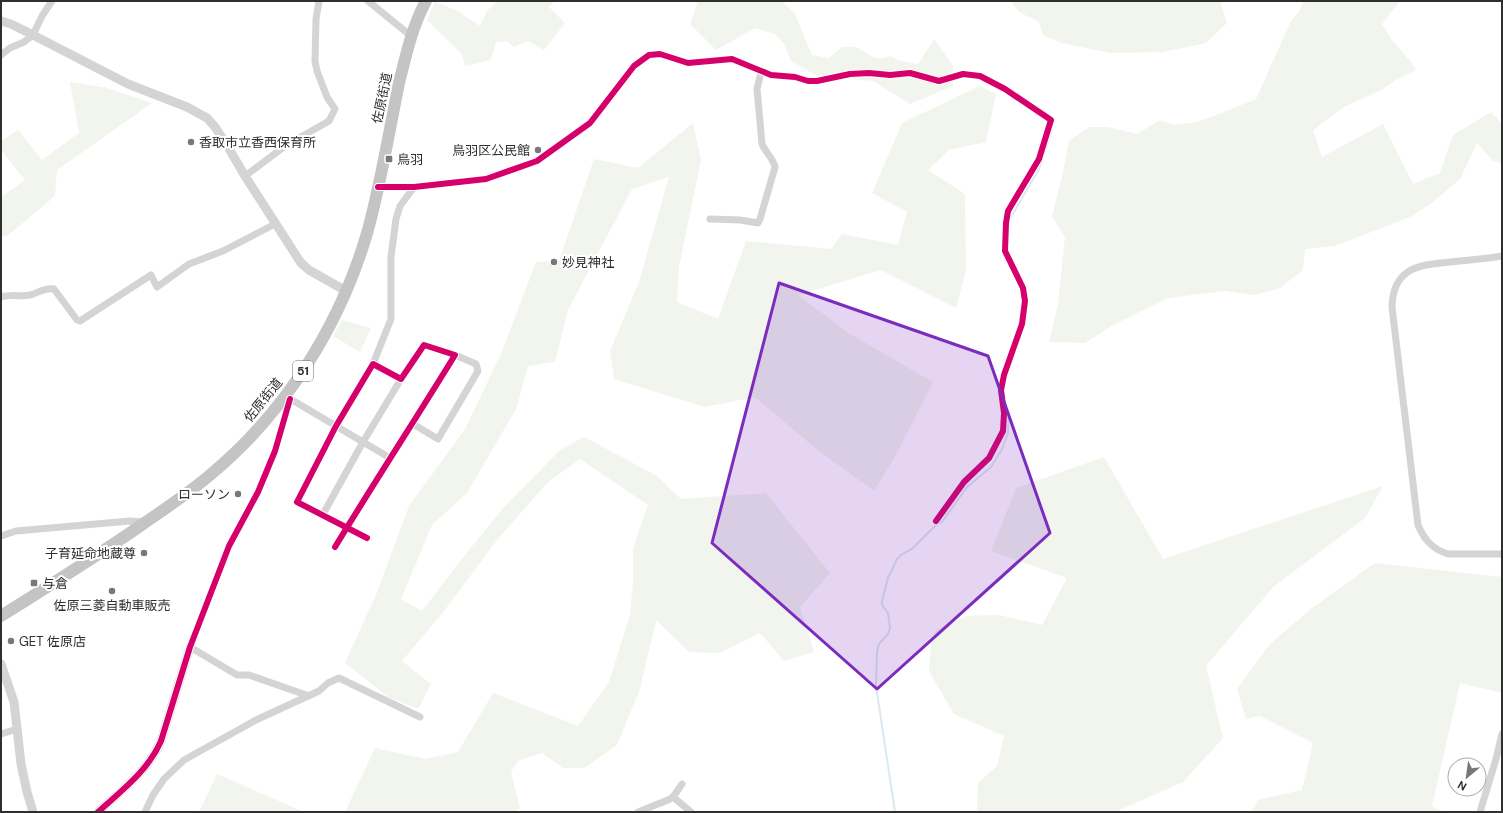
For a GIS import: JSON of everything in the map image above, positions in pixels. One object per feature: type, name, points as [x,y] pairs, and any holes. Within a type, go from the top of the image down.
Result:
[{"type":"highway","name":"佐原街道","points":[[1,616],[98,556],[145,522],[178,501],[211,475],[243,445],[288,397],[316,350],[346,291],[362,251],[378,187],[411,36],[426,1]]},
{"type":"street","points":[[1,55],[33,35],[42,16],[52,1]]},
{"type":"street","points":[[245,176],[285,146],[328,121],[335,109],[327,97],[317,71],[315,60],[316,19],[319,1]]},
{"type":"street","points":[[368,1],[411,36]]},
{"type":"street","points":[[1,21],[11,24],[128,84],[187,107],[207,118],[215,127],[228,147],[301,264],[346,291]]},
{"type":"street","points":[[378,187],[414,187],[486,179],[537,161],[590,124],[634,66],[650,56],[660,54],[688,64],[732,59],[771,75],[795,77],[808,81],[816,81],[850,74],[869,73],[890,75],[910,73],[938,80],[963,74],[980,76],[1005,89],[1051,120],[1039,159],[1008,211],[1006,218],[1005,251],[1023,288],[1025,301],[1022,324],[1002,382],[1003,431],[989,458],[964,482],[936,521]]},
{"type":"street","points":[[710,219],[740,220],[758,223],[760,219],[775,167],[773,160],[766,152],[762,144],[757,89],[761,72]]},
{"type":"street","points":[[367,538],[346,529],[297,502],[336,426],[374,364],[391,318],[391,257],[396,219],[400,206],[414,187]]},
{"type":"street","points":[[1,297],[6,295],[28,295],[49,288],[54,289],[77,320],[80,321],[151,276],[157,287],[189,264],[223,251],[275,224]]},
{"type":"street","points":[[1502,256],[1418,266],[1408,272],[1399,282],[1394,291],[1392,301],[1418,525],[1424,538],[1441,552],[1456,555],[1502,554]]},
{"type":"street","points":[[322,516],[363,442],[424,345],[476,364],[478,371],[438,439],[413,424]]},
{"type":"street","points":[[335,547],[390,458],[413,424],[454,355]]},
{"type":"street","points":[[374,364],[402,379]]},
{"type":"street","points":[[98,812],[138,776],[157,752],[190,647],[229,546],[258,492],[275,451],[288,397],[390,458]]},
{"type":"street","points":[[1,536],[16,531],[130,521],[145,522]]},
{"type":"street","points":[[190,647],[237,675],[249,675],[309,696]]},
{"type":"street","points":[[1,664],[14,702],[24,779],[33,812]]},
{"type":"street","points":[[144,812],[152,795],[164,779],[184,760],[256,720],[319,692],[328,683],[339,678],[420,717]]},
{"type":"street","points":[[1,734],[17,729]]},
{"type":"street","points":[[1480,812],[1502,734]]},
{"type":"street","points":[[638,812],[673,797],[682,784]]},
{"type":"street","points":[[673,797],[691,812]]},
{"type":"highlighted area","points":[[779,283],[988,356],[1050,533],[877,689],[712,543]]},
{"type":"shaded area","points":[[497,1],[555,1],[549,7],[565,23],[544,50],[528,41],[514,47],[507,41],[496,42],[491,60],[465,66],[462,54],[427,20],[435,2],[456,10],[480,26],[487,11]]},
{"type":"shaded area","points":[[698,1],[781,1],[794,12],[812,55],[829,58],[842,47],[852,47],[858,48],[876,58],[891,56],[900,61],[918,64],[934,39],[953,66],[953,86],[910,104],[873,81],[817,76],[791,61],[784,44],[775,34],[755,28],[716,50],[690,24]]},
{"type":"shaded area","points":[[1011,1],[1220,1],[1227,23],[1206,43],[1163,52],[1110,53],[1062,43],[1043,35],[1039,22],[1019,12]]},
{"type":"shaded area","points":[[1304,1],[1400,1],[1382,24],[1392,40],[1416,70],[1397,79],[1383,89],[1344,107],[1313,130],[1322,157],[1383,124],[1413,184],[1440,173],[1453,135],[1491,112],[1502,124],[1502,163],[1493,161],[1477,143],[1460,179],[1432,203],[1410,217],[1335,246],[1305,249],[1303,270],[1280,288],[1254,295],[1225,291],[1168,298],[1113,325],[1085,343],[1049,342],[1058,304],[1065,237],[1052,216],[1069,141],[1089,127],[1108,127],[1137,134],[1160,120],[1173,125],[1197,122],[1256,99],[1291,21],[1298,13]]},
{"type":"shaded area","points":[[70,82],[107,88],[152,103],[57,170],[55,196],[7,236],[1,237],[1,197],[25,180],[1,150],[1,141],[18,130],[42,160],[79,133]]},
{"type":"shaded area","points":[[980,86],[996,94],[986,142],[949,150],[928,170],[965,194],[966,270],[956,308],[881,270],[798,295],[850,334],[933,382],[896,455],[874,491],[815,448],[755,397],[705,407],[614,379],[610,351],[639,282],[669,177],[632,189],[568,310],[555,362],[528,366],[516,409],[467,493],[432,525],[401,599],[422,611],[505,506],[560,450],[584,437],[657,476],[681,499],[766,493],[830,573],[800,607],[814,652],[784,661],[760,633],[720,653],[689,652],[656,620],[640,689],[617,745],[584,768],[563,768],[542,753],[518,761],[511,772],[520,808],[514,812],[345,812],[375,748],[426,759],[458,752],[493,693],[578,726],[609,682],[630,615],[633,582],[633,548],[648,505],[580,459],[548,482],[497,540],[444,611],[402,661],[431,684],[418,709],[388,697],[345,663],[376,595],[409,506],[465,429],[501,354],[536,262],[559,261],[594,159],[638,168],[693,123],[701,160],[679,267],[677,302],[718,319],[746,241],[831,249],[842,234],[898,245],[907,212],[872,193],[902,123]]},
{"type":"shaded area","points":[[342,320],[371,328],[360,352],[333,336]]},
{"type":"shaded area","points":[[1104,457],[1163,559],[1383,486],[1365,518],[1273,587],[1206,666],[1223,738],[1183,782],[1115,812],[977,812],[978,783],[997,766],[1004,736],[954,714],[929,671],[931,646],[936,630],[967,616],[999,615],[1042,625],[1067,578],[991,551],[1016,488]]},
{"type":"shaded area","points":[[1375,563],[1502,577],[1502,693],[1460,683],[1432,806],[1443,812],[1251,812],[1258,800],[1302,790],[1313,743],[1260,716],[1246,719],[1237,689],[1270,644],[1312,608]]},
{"type":"shaded area","points":[[217,774],[304,812],[199,812]]},
{"type":"waterway","points":[[1010,219],[1039,169],[1052,130]]},
{"type":"waterway","points":[[895,812],[876,686],[877,652],[879,644],[888,634],[890,628],[888,613],[882,605],[888,578],[897,559],[913,548],[937,524],[942,522],[967,487],[991,467],[1002,449],[1008,433],[1007,414]]},
{"type":"cycle path","points":[[378,187],[414,187],[486,179],[537,161],[590,123],[634,66],[649,55],[660,54],[688,63],[732,59],[771,75],[795,77],[808,81],[817,81],[850,74],[869,73],[890,75],[910,73],[939,81],[963,74],[980,76],[1005,89],[1051,120],[1039,159],[1008,211],[1006,223],[1005,251],[1023,288],[1025,301],[1022,324],[1004,375],[1001,390],[1004,413],[1003,431],[989,458],[964,482],[936,521]]},
{"type":"cycle path","points":[[335,547],[350,523],[455,355],[424,345],[401,379],[373,364],[336,426],[297,502],[367,538]]},
{"type":"cycle path","points":[[98,812],[133,780],[156,752],[161,741],[190,647],[229,546],[258,492],[275,451],[290,399]]},
{"type":"place","name":"香取市立香西保育所","points":[[191,142]]},
{"type":"place","name":"鳥羽区公民館","points":[[538,150]]},
{"type":"place","name":"鳥羽","points":[[389,159]]},
{"type":"place","name":"妙見神社","points":[[554,262]]},
{"type":"place","name":"ローソン","points":[[238,494]]},
{"type":"place","name":"子育延命地蔵尊","points":[[144,553]]},
{"type":"place","name":"与倉","points":[[34,583]]},
{"type":"place","name":"佐原三菱自動車販売","points":[[112,591]]},
{"type":"place","name":"GET 佐原店","points":[[11,641]]}]
